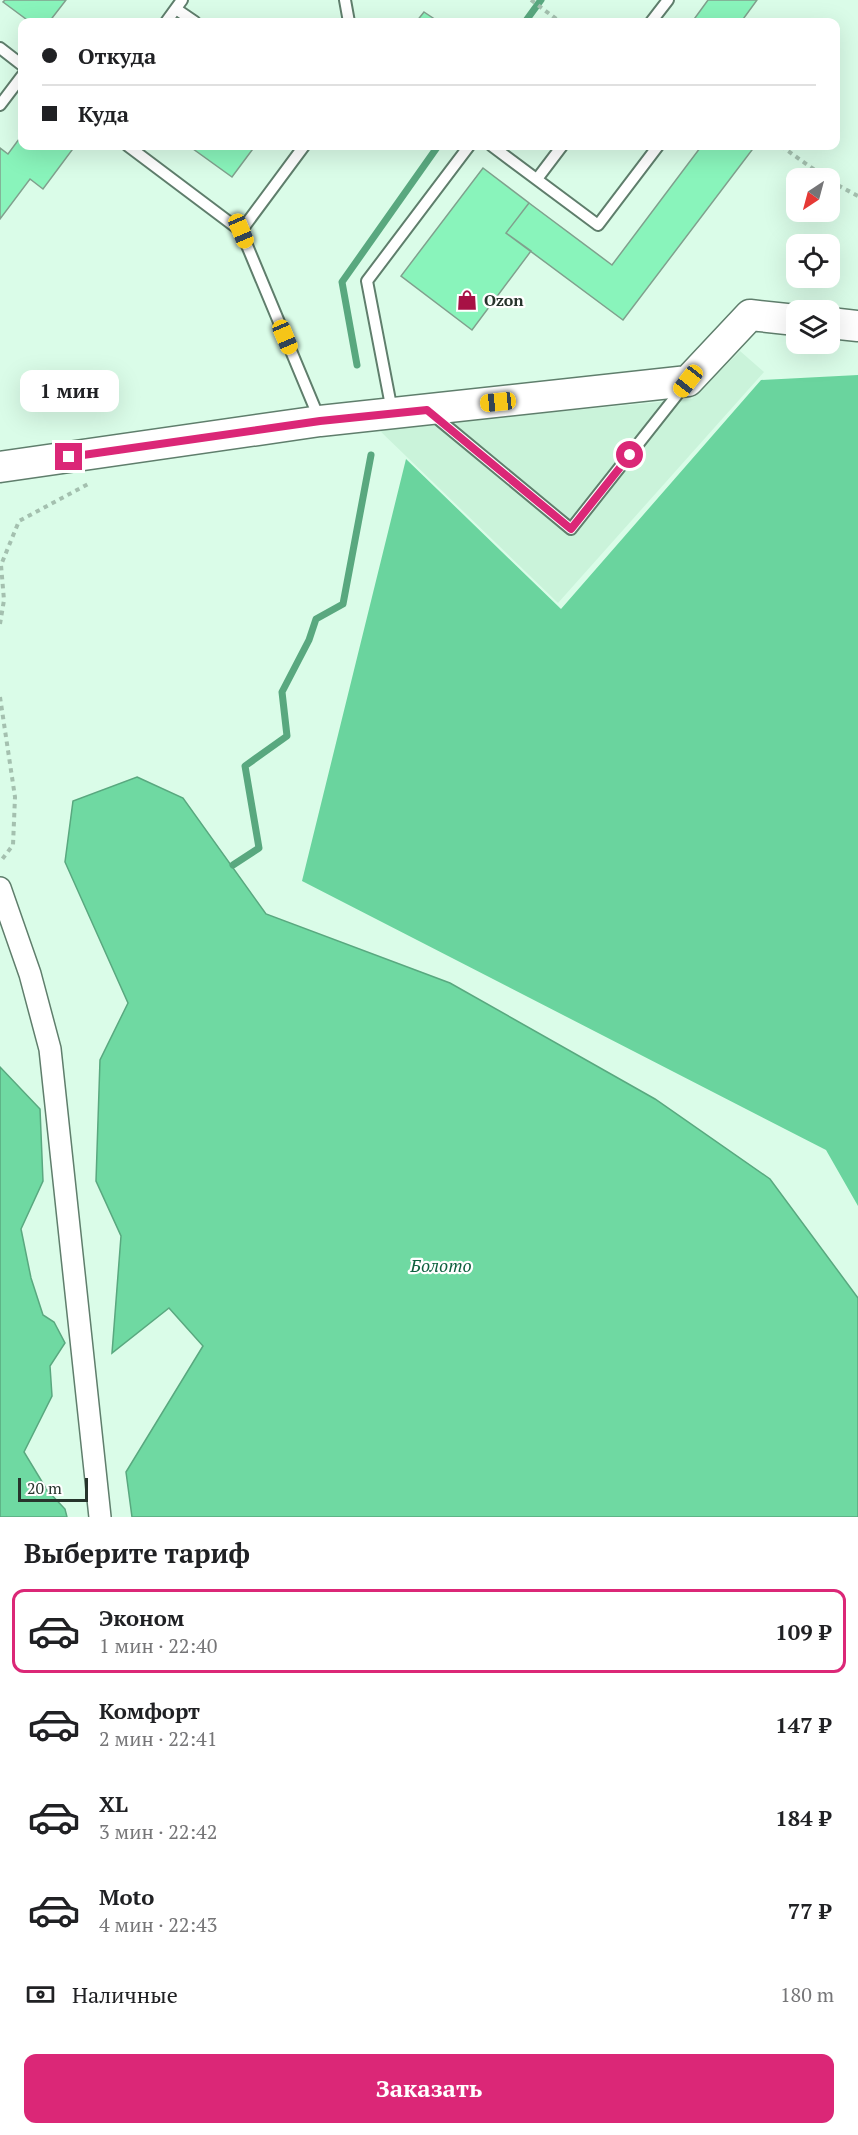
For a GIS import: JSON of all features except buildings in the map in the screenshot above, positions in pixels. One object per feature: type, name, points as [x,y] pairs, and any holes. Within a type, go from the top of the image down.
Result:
[{"type":"street","points":[[0,467],[320,421],[688,381],[750,315],[786,319]]},
{"type":"street","points":[[840,324],[858,326]]},
{"type":"street","points":[[0,888],[30,974],[50,1050],[100,1517]]},
{"type":"lane","points":[[345,0],[348,18]]},
{"type":"lane","points":[[654,18],[668,0]]},
{"type":"lane","points":[[169,18],[179,4],[191,18]]},
{"type":"lane","points":[[0,48],[18,62]]},
{"type":"lane","points":[[0,105],[18,81]]},
{"type":"lane","points":[[133,150],[241,231],[320,421]]},
{"type":"lane","points":[[241,231],[301,150]]},
{"type":"lane","points":[[393,414],[367,281],[467,150]]},
{"type":"lane","points":[[497,150],[598,225],[655,150]]},
{"type":"lane","points":[[537,179],[559,150]]},
{"type":"lane","points":[[427,410],[571,529],[688,381]]},
{"type":"path","points":[[531,0],[555,18]]},
{"type":"path","points":[[787,150],[811,168]]},
{"type":"path","points":[[840,186],[858,196]]},
{"type":"path","points":[[0,624],[4,600],[1,565],[20,521],[76,488],[97,480]]},
{"type":"path","points":[[0,696],[15,797],[14,845],[0,862]]},
{"type":"shaded area","points":[[740,351],[764,372],[558,603],[378,429],[692,399]]},
{"type":"shaded area","points":[[858,375],[858,1206],[826,1150],[302,881],[406,459],[561,609],[761,380]]},
{"type":"water","name":"Болото","points":[[137,777],[183,798],[266,914],[450,983],[655,1099],[770,1179],[858,1298],[858,1517],[132,1517],[126,1472],[203,1346],[169,1308],[112,1353],[121,1236],[96,1181],[100,1060],[128,1003],[65,862],[73,801]]},
{"type":"water","points":[[0,1067],[40,1109],[43,1181],[21,1229],[31,1278],[43,1315],[54,1322],[65,1343],[50,1366],[52,1396],[24,1452],[47,1490],[65,1509],[67,1517],[0,1517]]},
{"type":"waterway","points":[[528,18],[541,0]]},
{"type":"waterway","points":[[357,365],[342,282],[435,150]]},
{"type":"waterway","points":[[233,865],[259,848],[245,766],[287,736],[282,692],[309,640],[316,619],[343,604],[371,455]]},
{"type":"place","name":"Ozon","points":[[467,300]]},
{"type":"route","points":[[69,457],[320,421],[427,410],[571,529],[630,455]]}]
